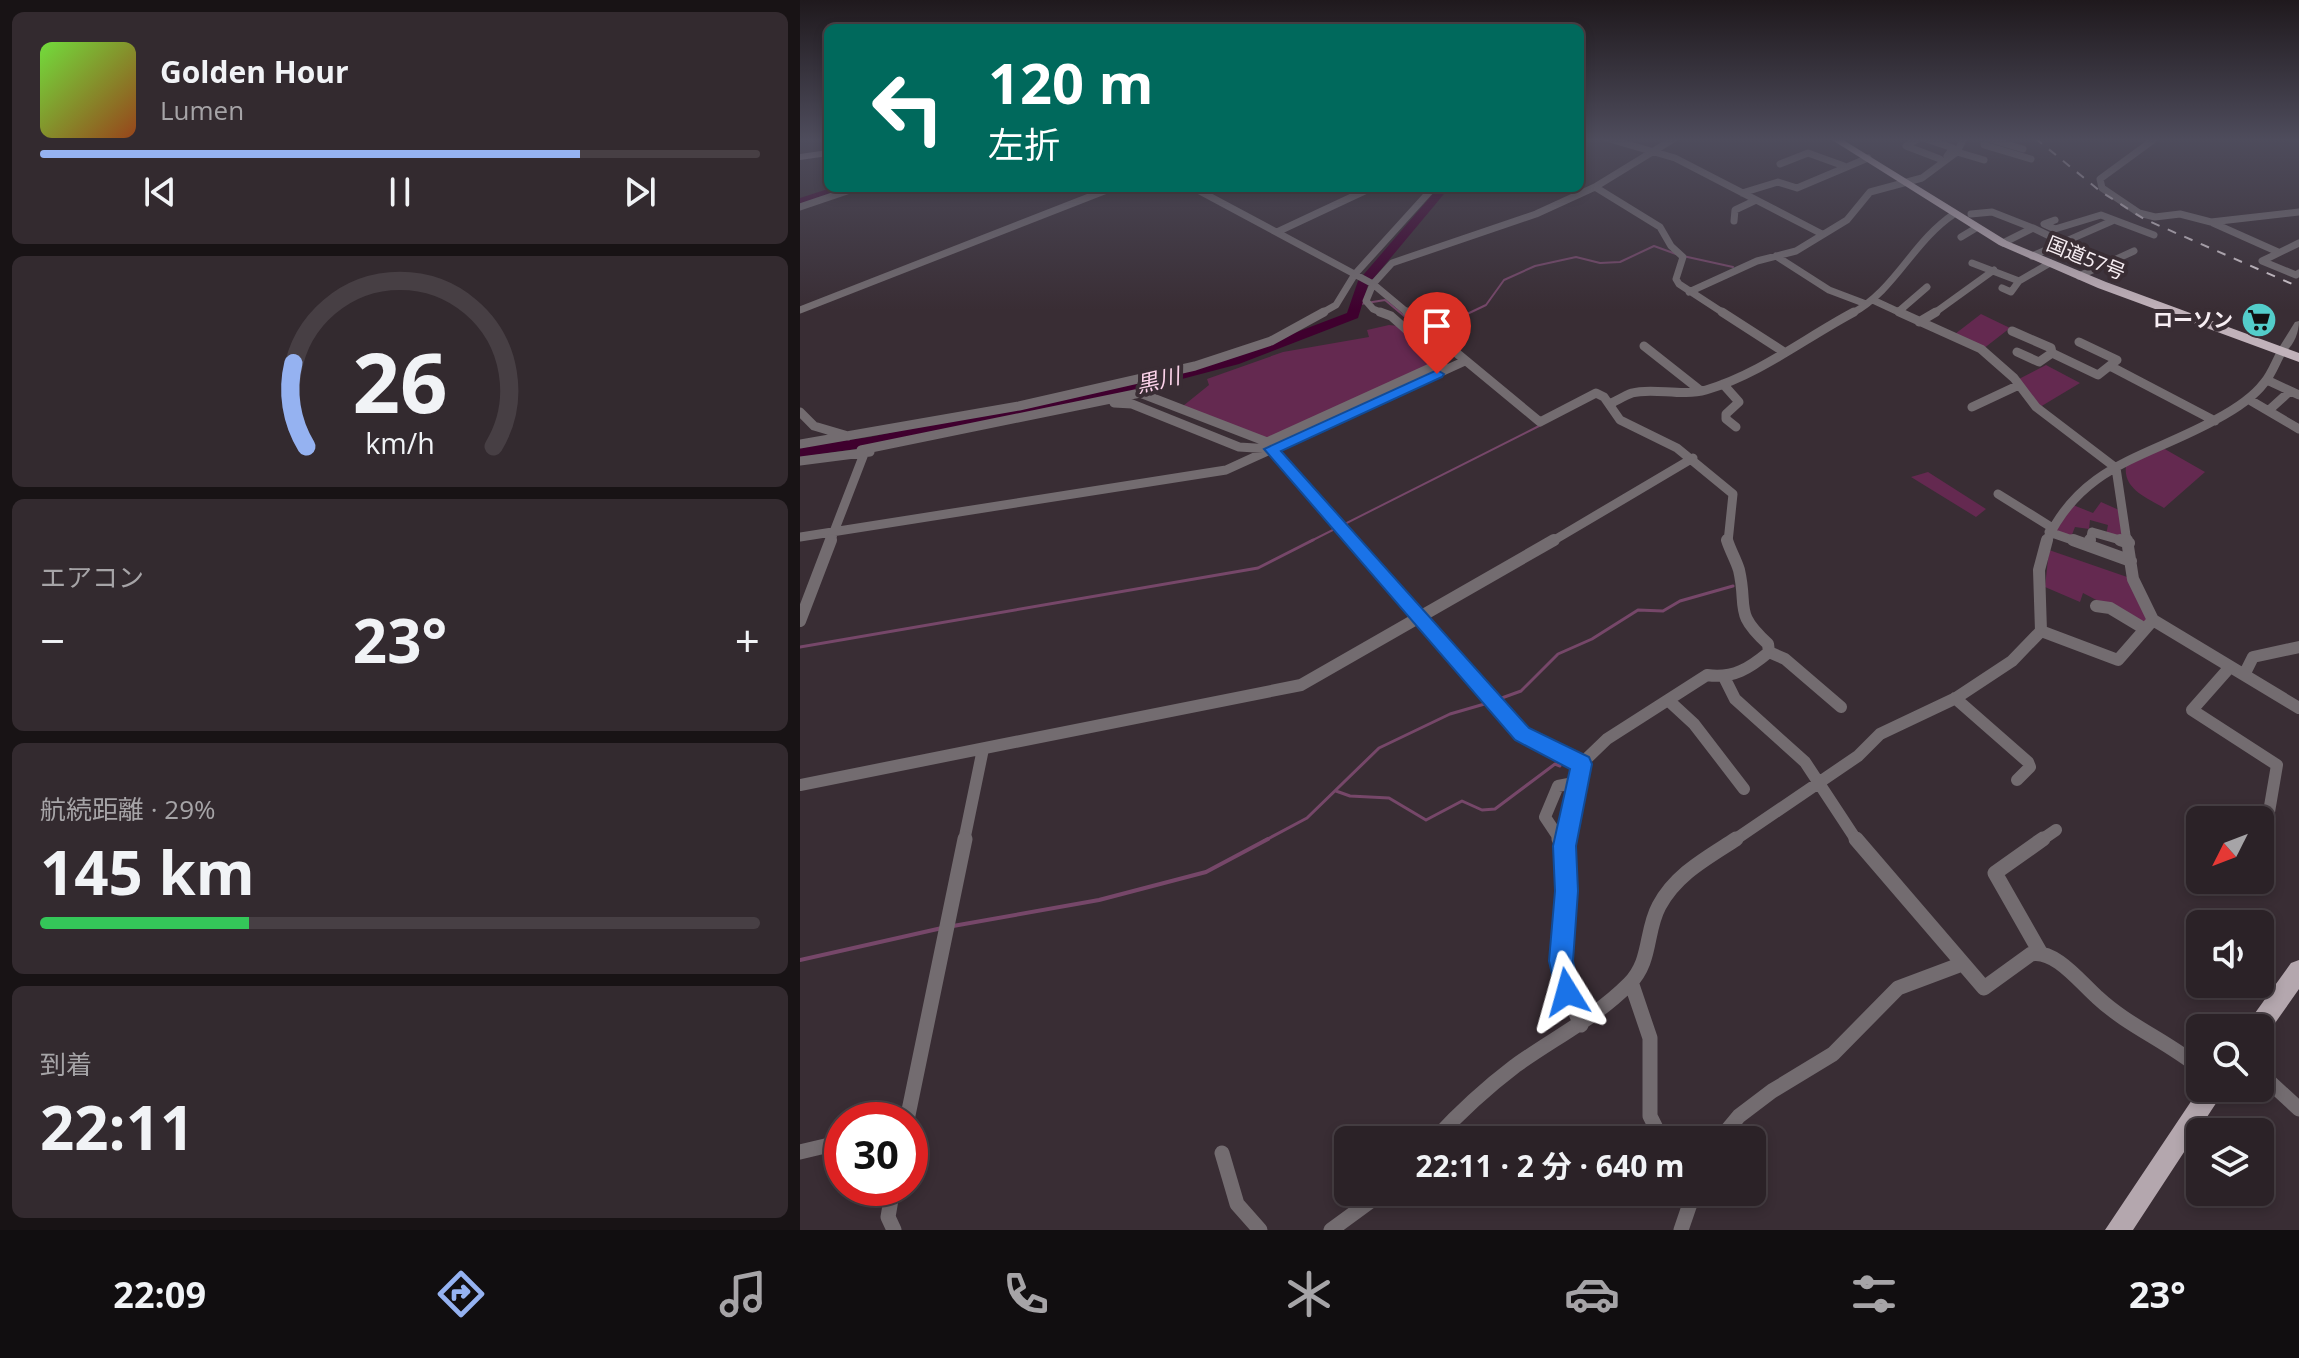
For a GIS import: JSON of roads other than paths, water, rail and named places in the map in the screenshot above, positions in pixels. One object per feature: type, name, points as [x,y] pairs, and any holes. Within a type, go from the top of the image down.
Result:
[{"type":"highway","name":"国道57号","points":[[1925,195],[1976,228],[2032,256],[2299,358]]},
{"type":"main road","points":[[2268,1014],[2299,971]]},
{"type":"main road","points":[[2118,1230],[2205,1102]]},
{"type":"street","points":[[800,207],[834,195]]},
{"type":"street","points":[[800,310],[1093,195]]},
{"type":"street","points":[[1208,195],[1373,284],[1540,422],[1596,393],[1609,404],[1620,420],[1693,458],[1733,494],[1727,541],[1739,571],[1740,604],[1748,626],[1768,644],[1769,652]]},
{"type":"street","points":[[1277,232],[1355,195]]},
{"type":"street","points":[[800,444],[1019,406],[1228,357],[1271,341],[1322,316],[1336,305],[1355,274],[1426,195]]},
{"type":"street","points":[[863,452],[1140,393],[1267,442],[1443,362],[1391,316],[1373,309],[1366,301],[1373,284],[1392,263],[1503,227],[1576,195]]},
{"type":"street","points":[[1609,195],[1660,227],[1666,240],[1683,257],[1684,263],[1676,279],[1689,292],[1784,352]]},
{"type":"street","points":[[1746,195],[1822,234]]},
{"type":"street","points":[[1689,292],[1776,256],[1796,251],[1855,213],[1868,195]]},
{"type":"street","points":[[2117,195],[2148,216],[2180,214],[2211,222],[2278,252]]},
{"type":"street","points":[[1734,221],[1735,210],[1754,201]]},
{"type":"street","points":[[1971,214],[1992,212],[2064,243]]},
{"type":"street","points":[[2211,222],[2299,212]]},
{"type":"street","points":[[1609,404],[1634,392],[1683,395],[1701,391],[1767,365],[1784,352],[1871,303],[1935,227],[1954,214]]},
{"type":"street","points":[[2055,220],[2044,224],[2055,229],[2101,215],[2154,235]]},
{"type":"street","points":[[2032,256],[2112,221]]},
{"type":"street","points":[[2063,227],[2079,236]]},
{"type":"street","points":[[1961,237],[1976,228]]},
{"type":"street","points":[[2003,243],[2033,228]]},
{"type":"street","points":[[2298,244],[2262,261],[2296,275],[2299,273]]},
{"type":"street","points":[[2079,276],[2134,251]]},
{"type":"street","points":[[1776,256],[1829,290],[1898,312],[1981,349],[2056,424],[2116,468],[2133,579],[2149,624]]},
{"type":"street","points":[[1972,263],[2019,281]]},
{"type":"street","points":[[2002,288],[2011,292],[2019,281],[2050,263]]},
{"type":"street","points":[[1919,322],[1961,297],[1994,270]]},
{"type":"street","points":[[1898,312],[1927,287]]},
{"type":"street","points":[[1447,1126],[1516,1066],[1581,1025],[1631,982],[1647,957],[1657,908],[1677,878],[1818,785],[1858,756],[1880,734],[1955,698],[2012,661],[2041,631],[2041,553],[2062,507],[2081,487],[2176,436],[2215,421],[2248,399],[2269,381],[2282,351],[2299,324]]},
{"type":"street","points":[[2012,331],[2051,348],[2052,353],[2098,375],[2117,360],[2079,342]]},
{"type":"street","points":[[1644,346],[1701,391]]},
{"type":"street","points":[[2017,352],[2039,362],[2052,353]]},
{"type":"street","points":[[800,537],[1226,470],[1465,361]]},
{"type":"street","points":[[2110,366],[2215,421]]},
{"type":"street","points":[[2268,411],[2294,393],[2269,381]]},
{"type":"street","points":[[1723,384],[1739,402],[1726,414],[1726,419],[1736,427]]},
{"type":"street","points":[[1972,407],[2019,385]]},
{"type":"street","points":[[2248,399],[2299,428]]},
{"type":"street","points":[[800,461],[863,452],[1117,403],[1132,404],[1239,447],[1271,449],[1522,734],[1581,764]]},
{"type":"street","points":[[800,412],[814,426],[852,437],[863,452]]},
{"type":"street","points":[[800,621],[863,452]]},
{"type":"street","points":[[800,785],[1301,685],[1422,619],[1693,458]]},
{"type":"street","points":[[1998,494],[2050,530],[2131,561]]},
{"type":"street","points":[[2089,546],[2092,532],[2129,543]]},
{"type":"street","points":[[2096,606],[2110,608],[2149,624],[2299,708]]},
{"type":"street","points":[[2041,631],[2118,660],[2149,624]]},
{"type":"street","points":[[2244,675],[2253,657],[2288,652],[2299,647]]},
{"type":"street","points":[[1581,1025],[1567,992],[1561,961],[1566,891],[1564,846],[1581,764],[1607,739],[1707,675],[1725,679],[1745,671],[1769,652]]},
{"type":"street","points":[[1769,652],[1785,659],[1841,707]]},
{"type":"street","points":[[2230,667],[2192,710],[2277,765],[2270,806]]},
{"type":"street","points":[[1725,679],[1735,699],[1805,762],[1848,830],[1984,988],[2031,954],[2040,952]]},
{"type":"street","points":[[1955,698],[2028,762],[2030,767],[2017,780]]},
{"type":"street","points":[[1668,700],[1694,724],[1744,789]]},
{"type":"street","points":[[911,1102],[983,749]]},
{"type":"street","points":[[1564,846],[1545,817],[1558,786],[1579,782]]},
{"type":"street","points":[[2056,830],[1995,873],[1996,880],[2040,952],[2055,959],[2122,1020],[2186,1057]]},
{"type":"street","points":[[1731,1126],[1772,1091],[1833,1054],[1898,988],[1962,964]]},
{"type":"street","points":[[1631,982],[1650,1038],[1650,1116],[1655,1126]]},
{"type":"street","points":[[2274,1086],[2299,1109]]},
{"type":"street","points":[[800,1152],[824,1146]]},
{"type":"street","points":[[1222,1153],[1231,1197],[1240,1214],[1260,1230]]},
{"type":"street","points":[[890,1206],[888,1217],[894,1230]]},
{"type":"street","points":[[1331,1230],[1364,1206]]},
{"type":"street","points":[[1681,1230],[1689,1206]]},
{"type":"waterway","points":[[800,202],[819,195]]},
{"type":"waterway","name":"黒川","points":[[800,452],[870,442],[1159,381],[1234,361],[1353,315],[1362,284],[1438,195]]},
{"type":"waterway","points":[[1354,305],[1385,300],[1421,330],[1444,325],[1486,305],[1504,280],[1535,266],[1576,257],[1600,263],[1620,262],[1654,246],[1676,254]]},
{"type":"waterway","points":[[1683,256],[1733,267]]},
{"type":"waterway","points":[[1309,542],[1541,425]]},
{"type":"waterway","points":[[800,647],[1258,568],[1313,540]]},
{"type":"waterway","points":[[1499,699],[1521,691],[1558,654],[1592,639],[1638,610],[1663,611],[1680,601],[1733,586]]},
{"type":"waterway","points":[[1264,841],[1307,818],[1379,748],[1450,714],[1488,703]]},
{"type":"waterway","points":[[1336,791],[1350,796],[1389,798],[1426,820],[1462,801],[1482,810],[1495,809],[1555,764],[1560,766]]},
{"type":"waterway","points":[[953,926],[1099,900],[1206,872],[1268,839]]},
{"type":"waterway","points":[[800,960],[942,928]]},
{"type":"railway","points":[[2107,195],[2144,219],[2299,287]]},
{"type":"place","name":"ローソン","points":[[2259,320]]}]
